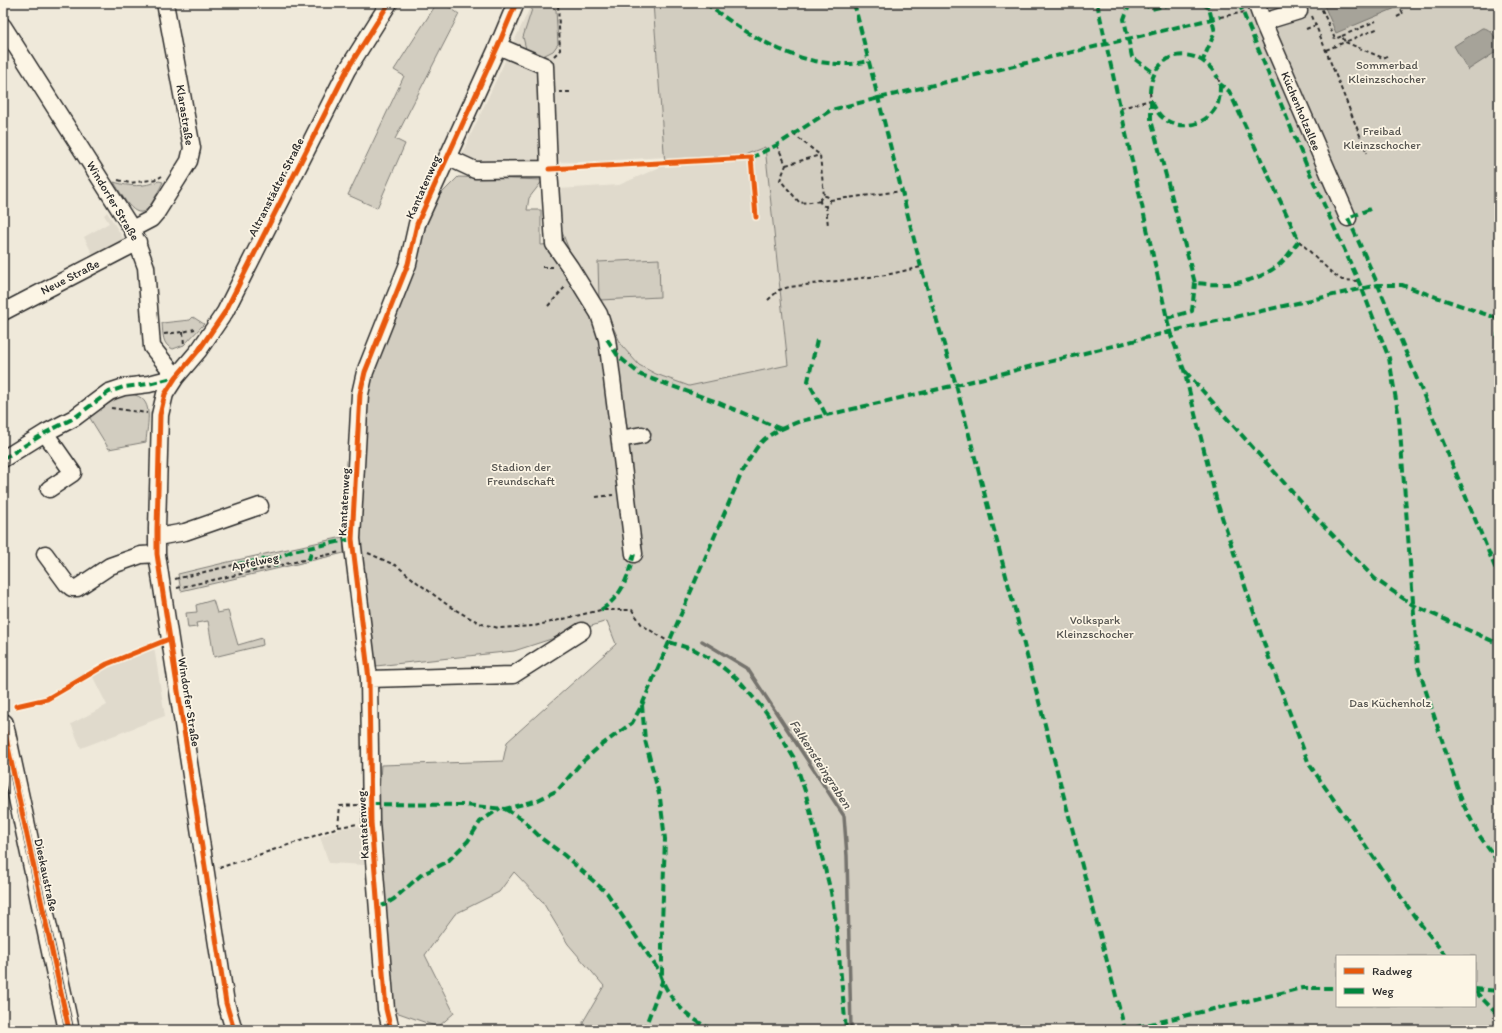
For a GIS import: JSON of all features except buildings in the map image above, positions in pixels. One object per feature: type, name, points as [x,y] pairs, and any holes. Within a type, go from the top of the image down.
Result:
[{"type":"main road","name":"Dieskaustraße","points":[[3,724],[69,1030]]},
{"type":"street","name":"Klarastraße","points":[[135,236],[157,212],[189,161],[192,148],[165,3]]},
{"type":"street","name":"Altranstädter Straße","points":[[176,377],[199,350],[225,312],[346,70],[389,3]]},
{"type":"street","name":"Kantatenweg","points":[[391,1030],[386,1009],[371,822],[369,679],[352,548],[360,394],[365,372],[408,264],[417,224],[516,3]]},
{"type":"street","name":"Küchenholzallee","points":[[1256,3],[1348,218]]},
{"type":"street","points":[[1263,22],[1305,12]]},
{"type":"street","name":"Windorfer Straße","points":[[3,26],[98,174],[135,236],[146,266],[152,347],[176,377],[165,394],[160,415],[157,538],[158,554],[169,639],[205,872],[226,1003],[234,1030]]},
{"type":"street","points":[[498,46],[545,66],[549,169],[554,244],[574,273],[598,314],[607,339],[634,554]]},
{"type":"street","points":[[447,158],[475,170],[549,169]]},
{"type":"street","name":"Neue Straße","points":[[3,312],[135,236]]},
{"type":"street","points":[[3,459],[45,433],[74,418],[109,392],[124,387],[149,384],[176,377]]},
{"type":"street","points":[[45,433],[73,473],[49,489]]},
{"type":"street","points":[[620,439],[642,435]]},
{"type":"street","points":[[157,538],[185,532],[260,506]]},
{"type":"street","points":[[45,554],[67,584],[72,588],[77,588],[110,566],[141,555],[158,554]]},
{"type":"street","points":[[369,679],[512,675],[582,630]]},
{"type":"path","points":[[545,66],[560,50],[558,3]]},
{"type":"path","points":[[1319,3],[1335,39],[1376,22]]},
{"type":"path","points":[[1397,17],[1403,14],[1398,3]]},
{"type":"path","points":[[1305,12],[1316,25],[1367,153]]},
{"type":"path","points":[[1220,17],[1233,14]]},
{"type":"path","points":[[1306,29],[1316,25]]},
{"type":"path","points":[[1326,50],[1379,28]]},
{"type":"path","points":[[1342,36],[1345,42],[1383,58],[1387,56]]},
{"type":"path","points":[[1218,78],[1220,84]]},
{"type":"path","points":[[1120,108],[1151,100],[1150,93]]},
{"type":"path","points":[[793,134],[820,155],[824,196],[821,201]]},
{"type":"path","points":[[777,145],[786,165],[780,180],[800,203],[821,201]]},
{"type":"path","points":[[786,165],[820,155]]},
{"type":"path","points":[[98,174],[130,183],[157,179],[163,176]]},
{"type":"path","points":[[830,200],[902,191]]},
{"type":"path","points":[[824,196],[827,196],[830,200]]},
{"type":"path","points":[[826,206],[830,203],[830,200]]},
{"type":"path","points":[[821,201],[822,204],[826,206],[828,226]]},
{"type":"path","points":[[1299,241],[1331,272],[1342,280],[1359,281]]},
{"type":"path","points":[[768,300],[779,290],[789,287],[886,275],[921,267]]},
{"type":"path","points":[[548,306],[565,288],[574,273]]},
{"type":"path","points":[[151,335],[183,332],[216,324]]},
{"type":"path","points":[[91,405],[160,415]]},
{"type":"path","points":[[352,548],[374,555],[397,566],[449,606],[482,624],[499,628],[534,626],[600,610],[632,610],[642,625],[669,642]]},
{"type":"path","points":[[16,706],[47,699],[107,664],[169,639]]},
{"type":"path","points":[[338,827],[340,806],[371,804]]},
{"type":"path","points":[[205,872],[338,827],[371,822]]},
{"type":"shaded area","points":[[532,3],[653,3],[665,157],[579,162],[459,160]]},
{"type":"shaded area","points":[[1323,3],[1396,3],[1398,7],[1336,33]]},
{"type":"shaded area","points":[[1482,28],[1485,28],[1491,32],[1498,43],[1499,50],[1468,70],[1454,46]]},
{"type":"shaded area","points":[[765,147],[788,365],[689,387],[656,374],[639,365],[622,346],[600,300],[575,265],[562,232],[559,189],[619,185],[665,165],[729,161]]},
{"type":"shaded area","points":[[107,212],[123,238],[123,242],[94,257],[84,237],[109,223],[104,215]]},
{"type":"shaded area","points":[[154,647],[165,716],[81,748],[71,724],[107,705],[92,675],[102,669]]},
{"type":"shaded area","points":[[361,826],[365,865],[329,863],[320,837],[342,828]]},
{"type":"green space","points":[[437,3],[443,3],[459,14],[395,139],[405,144],[377,208],[348,195],[404,76],[394,70]]},
{"type":"green space","points":[[534,3],[549,3],[556,10],[558,44],[553,51],[543,56],[534,55],[526,49],[523,37]]},
{"type":"green space","name":"Volkspark Kleinzschocher","points":[[653,3],[1499,3],[1499,1030],[584,1030],[583,1022],[604,986],[568,944],[542,901],[514,872],[499,892],[455,914],[425,955],[454,1013],[438,1027],[393,1011],[377,821],[381,765],[503,761],[507,742],[616,644],[607,621],[514,651],[376,666],[359,530],[366,391],[419,248],[434,201],[458,177],[543,180],[529,198],[527,210],[541,210],[541,245],[554,244],[562,232],[575,265],[599,299],[598,262],[659,259],[660,297],[600,300],[622,346],[639,365],[656,374],[689,386],[788,365],[765,147],[729,161],[665,165]]},
{"type":"green space","points":[[159,181],[163,182],[149,207],[144,211],[138,212],[128,205],[114,182],[136,186]]},
{"type":"green space","points":[[193,317],[204,324],[184,345],[173,349],[169,347],[164,339],[162,323],[190,320]]},
{"type":"green space","points":[[130,394],[138,396],[144,400],[147,406],[148,420],[146,442],[109,449],[88,415],[122,396]]},
{"type":"green space","points":[[343,537],[344,553],[181,591],[178,574]]},
{"type":"green space","points":[[213,600],[217,613],[228,611],[238,645],[262,638],[263,645],[214,657],[208,621],[196,623],[197,627],[188,628],[186,613],[197,612],[196,605]]},
{"type":"waterway","name":"Falkensteingraben","points":[[702,641],[747,668],[844,816],[847,856],[851,1030]]},
{"type":"tram line","points":[[3,710],[74,1030]]},
{"type":"tram line","points":[[3,743],[65,1030]]},
{"type":"marked path","points":[[705,3],[737,26],[772,46],[790,54],[809,60],[829,63],[852,64],[870,61]]},
{"type":"marked path","points":[[854,3],[921,267],[956,385],[1125,1030]]},
{"type":"marked path","points":[[1097,3],[1170,332],[1184,370],[1217,502],[1269,658],[1309,764],[1415,917],[1445,955]]},
{"type":"marked path","points":[[1130,3],[1124,19],[1132,57],[1154,73]]},
{"type":"marked path","points":[[1142,3],[1152,9],[1174,3]]},
{"type":"marked path","points":[[1202,3],[1209,8],[1215,32],[1203,60]]},
{"type":"marked path","points":[[1239,3],[1308,169],[1362,289],[1389,358],[1399,418],[1418,667],[1463,804],[1479,835],[1499,863]]},
{"type":"marked path","points":[[751,158],[777,145],[831,110],[1220,17]]},
{"type":"marked path","points":[[1150,93],[1152,79],[1158,68],[1166,60],[1176,56],[1188,55],[1199,59],[1209,66],[1218,78]]},
{"type":"marked path","points":[[1151,100],[1151,120],[1195,283],[1227,284],[1247,281],[1257,278],[1276,267],[1299,241],[1229,91],[1220,84]]},
{"type":"marked path","points":[[1152,102],[1160,115],[1170,122],[1178,125],[1194,124],[1208,117],[1214,111],[1219,101],[1220,84]]},
{"type":"marked path","points":[[1370,209],[1348,218],[1378,285],[1499,577]]},
{"type":"marked path","points":[[1167,318],[1192,311],[1195,283]]},
{"type":"marked path","points":[[371,804],[464,805],[505,809],[538,800],[558,790],[580,764],[600,746],[632,723],[642,705],[743,470],[763,440],[771,434],[784,428],[801,421],[956,385],[1185,328],[1378,285],[1402,285],[1499,319]]},
{"type":"marked path","points":[[1497,338],[1499,332]]},
{"type":"marked path","points":[[607,339],[618,356],[641,375],[714,401],[781,429]]},
{"type":"marked path","points":[[817,340],[808,381],[826,415]]},
{"type":"marked path","points":[[1185,371],[1302,503],[1375,579],[1413,605],[1499,644]]},
{"type":"marked path","points":[[3,459],[45,433],[74,418],[109,392],[124,387],[149,384],[176,377]]},
{"type":"marked path","points":[[238,564],[279,557],[293,551],[352,539]]},
{"type":"marked path","points":[[309,560],[312,548]]},
{"type":"marked path","points":[[601,610],[614,598],[623,586],[634,554]]},
{"type":"marked path","points":[[275,567],[279,557]]},
{"type":"marked path","points":[[252,562],[253,572]]},
{"type":"marked path","points":[[669,642],[695,650],[716,662],[737,679],[766,712],[794,758],[805,791],[831,892],[836,923],[846,1030]]},
{"type":"marked path","points":[[642,705],[645,740],[660,798],[665,839],[662,924],[662,982],[644,1030]]},
{"type":"marked path","points":[[378,906],[384,905],[394,899],[421,875],[447,862],[468,841],[480,822],[500,808]]},
{"type":"marked path","points":[[505,809],[522,819],[541,838],[564,855],[607,893],[659,971],[667,991],[673,999],[686,1013],[713,1030]]},
{"type":"marked path","points":[[1125,1030],[1302,988],[1336,988]]},
{"type":"marked path","points":[[1476,989],[1499,991]]},
{"type":"marked path","points":[[1476,992],[1499,1016]]},
{"type":"cycle path","points":[[234,1030],[226,1003],[157,554],[160,415],[165,394],[176,377],[199,350],[225,312],[347,70],[389,3]]},
{"type":"cycle path","points":[[391,1030],[386,1009],[371,822],[369,679],[352,539],[360,394],[365,372],[408,264],[417,224],[516,3]]},
{"type":"cycle path","points":[[549,169],[751,158],[756,217]]},
{"type":"cycle path","points":[[16,706],[47,699],[107,664],[169,639]]},
{"type":"cycle path","points":[[3,724],[69,1030]]},
{"type":"park label","name":"Sommerbad Kleinzschocher","points":[[1387,72]]},
{"type":"park label","name":"Freibad Kleinzschocher","points":[[1382,138]]},
{"type":"park label","name":"Stadion der Freundschaft","points":[[521,474]]},
{"type":"park label","name":"Das Küchenholz","points":[[1390,703]]}]
